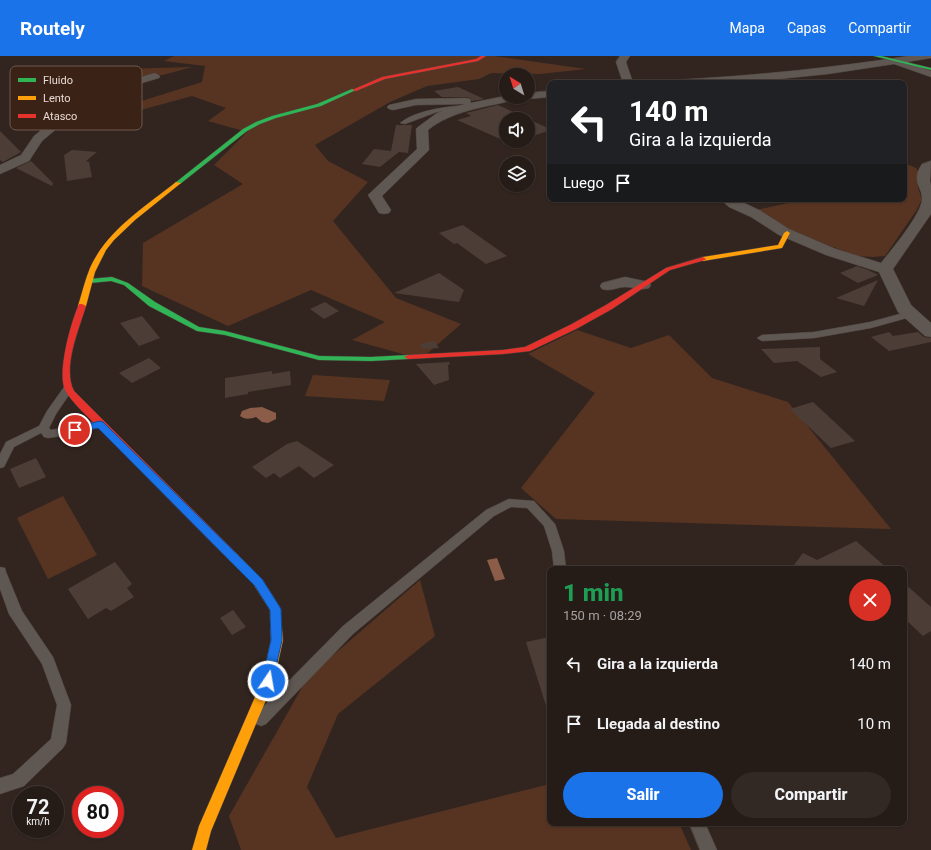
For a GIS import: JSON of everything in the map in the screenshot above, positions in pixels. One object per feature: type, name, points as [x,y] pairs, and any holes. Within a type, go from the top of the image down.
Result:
[{"type":"main road","points":[[199,850],[204,831],[268,681],[277,640],[276,609],[258,582],[81,405],[68,389],[65,379],[66,368],[95,263],[105,246],[126,225],[245,130],[274,117],[319,105],[384,78],[477,60],[484,56]]},
{"type":"main road","points":[[876,56],[931,69]]},
{"type":"main road","points":[[90,281],[112,279],[126,284],[152,304],[197,329],[225,334],[319,358],[371,358],[503,352],[527,350],[579,323],[668,269],[698,260],[780,246],[787,233]]},
{"type":"street","points":[[625,56],[621,62],[627,80]]},
{"type":"street","points":[[728,80],[828,71],[928,56]]},
{"type":"street","points":[[897,61],[931,74]]},
{"type":"street","points":[[142,80],[155,76]]},
{"type":"street","points":[[535,95],[547,94]]},
{"type":"street","points":[[393,107],[416,102],[499,99]]},
{"type":"street","points":[[384,210],[375,195],[423,150],[422,129],[429,122],[451,112],[499,101]]},
{"type":"street","points":[[0,170],[25,158],[38,139],[49,130]]},
{"type":"street","points":[[885,268],[924,214],[929,199],[923,182],[927,167],[931,165]]},
{"type":"street","points":[[731,202],[756,214],[787,233],[831,252],[885,268],[904,308],[931,332]]},
{"type":"street","points":[[608,286],[624,282],[642,285]]},
{"type":"lane","points":[[404,123],[434,110],[454,107],[472,107]]},
{"type":"lane","points":[[762,338],[814,336],[911,314]]},
{"type":"lane","points":[[0,464],[10,445],[43,428],[50,413],[68,389]]},
{"type":"lane","points":[[43,428],[48,434],[100,424]]},
{"type":"lane","points":[[245,736],[348,630],[490,514],[510,503],[530,504],[549,524],[558,551],[560,566]]},
{"type":"lane","points":[[0,572],[16,614],[48,661],[64,705],[58,743],[18,780],[0,786]]},
{"type":"lane","points":[[698,826],[709,850]]},
{"type":"shaded area","points":[[174,56],[494,56],[586,69],[540,74],[535,74],[535,68],[499,68],[499,73],[491,73],[479,79],[427,86],[390,102],[315,145],[328,161],[368,182],[333,221],[396,298],[461,324],[421,359],[352,340],[385,322],[311,290],[228,326],[142,286],[143,243],[243,184],[214,165],[247,132],[208,121],[226,108],[192,96],[142,110],[142,101],[202,82],[205,66],[164,61]]},
{"type":"shaded area","points":[[192,67],[163,75],[142,75],[142,68]]},
{"type":"shaded area","points":[[907,164],[916,168],[918,171],[918,188],[922,199],[916,211],[885,256],[856,256],[793,231],[756,210],[793,202],[907,202]]},
{"type":"shaded area","points":[[577,330],[631,348],[669,335],[712,378],[788,402],[891,529],[556,519],[521,488],[595,393],[528,354]]},
{"type":"shaded area","points":[[313,375],[390,380],[384,401],[305,396]]},
{"type":"shaded area","points":[[262,407],[276,413],[276,419],[268,423],[262,422],[256,417],[248,419],[240,416],[242,411],[250,408]]},
{"type":"shaded area","points":[[63,496],[97,555],[48,579],[17,518]]},
{"type":"shaded area","points":[[497,558],[505,579],[495,581],[487,560]]},
{"type":"shaded area","points":[[420,580],[435,636],[338,714],[307,787],[336,838],[547,785],[547,826],[680,826],[691,850],[241,850],[229,816],[308,677]]},
{"type":"building","points":[[458,87],[484,99],[472,101],[470,98],[466,97],[442,97],[434,91]]},
{"type":"building","points":[[498,105],[513,112],[499,112],[499,138],[457,120],[471,116],[466,113]]},
{"type":"building","points":[[535,122],[547,128],[547,131],[535,135]]},
{"type":"building","points":[[396,125],[412,125],[408,153],[399,152],[380,167],[362,164],[374,149],[391,151]]},
{"type":"building","points":[[0,131],[21,152],[3,162],[0,160]]},
{"type":"building","points":[[72,150],[97,152],[86,161],[89,162],[92,177],[67,181],[64,155]]},
{"type":"building","points":[[31,161],[53,183],[52,186],[16,168]]},
{"type":"building","points":[[463,225],[507,256],[486,264],[457,243],[454,244],[439,233]]},
{"type":"building","points":[[857,266],[878,275],[858,283],[840,273]]},
{"type":"building","points":[[439,273],[464,290],[459,302],[394,293]]},
{"type":"building","points":[[878,280],[864,306],[836,298]]},
{"type":"building","points":[[325,302],[339,311],[324,319],[310,309]]},
{"type":"building","points":[[142,316],[160,338],[139,346],[120,323]]},
{"type":"building","points":[[889,332],[893,336],[918,332],[924,337],[931,338],[931,342],[889,351],[871,337]]},
{"type":"building","points":[[434,341],[439,348],[423,349],[420,344]]},
{"type":"building","points":[[820,347],[820,359],[837,372],[821,377],[797,361],[774,363],[761,349]]},
{"type":"building","points":[[149,358],[161,368],[132,383],[119,373]]},
{"type":"building","points":[[449,362],[449,380],[434,385],[416,364]]},
{"type":"building","points":[[272,371],[272,374],[290,371],[291,385],[248,392],[248,394],[225,398],[225,378]]},
{"type":"building","points":[[813,402],[855,441],[831,448],[790,409]]},
{"type":"building","points":[[297,441],[334,465],[314,478],[299,466],[280,478],[274,473],[266,478],[252,467],[287,444]]},
{"type":"building","points":[[36,458],[46,477],[19,488],[10,469]]},
{"type":"building","points":[[856,541],[885,566],[793,566],[803,553],[817,560]]},
{"type":"building","points":[[115,562],[132,584],[127,588],[134,597],[111,611],[106,608],[88,619],[68,589]]},
{"type":"building","points":[[907,586],[931,607],[931,631],[923,636],[907,621]]},
{"type":"building","points":[[233,610],[246,627],[232,635],[220,618]]},
{"type":"building","points":[[547,638],[547,709],[526,642]]},
{"type":"traffic: fast","points":[[876,56],[931,69]]},
{"type":"traffic: fast","points":[[178,183],[245,130],[258,123],[274,117],[319,105],[354,90]]},
{"type":"traffic: fast","points":[[90,281],[112,279],[126,284],[152,304],[197,329],[225,333],[319,358],[371,359],[408,357]]},
{"type":"traffic: slow","points":[[82,306],[91,272],[103,250],[133,218],[178,183]]},
{"type":"traffic: slow","points":[[703,259],[780,247],[787,233]]},
{"type":"traffic: slow","points":[[199,850],[204,831],[268,681],[277,640],[275,609],[258,582],[231,555]]},
{"type":"traffic: jam","points":[[354,90],[384,78],[477,60],[484,56]]},
{"type":"traffic: jam","points":[[408,357],[503,352],[527,349],[573,327],[609,307],[668,269],[703,259]]},
{"type":"traffic: jam","points":[[82,306],[67,359],[66,380],[69,390],[81,405],[231,555]]},
{"type":"route","points":[[75,430],[100,424],[258,582],[276,609],[277,640],[268,681]]}]
